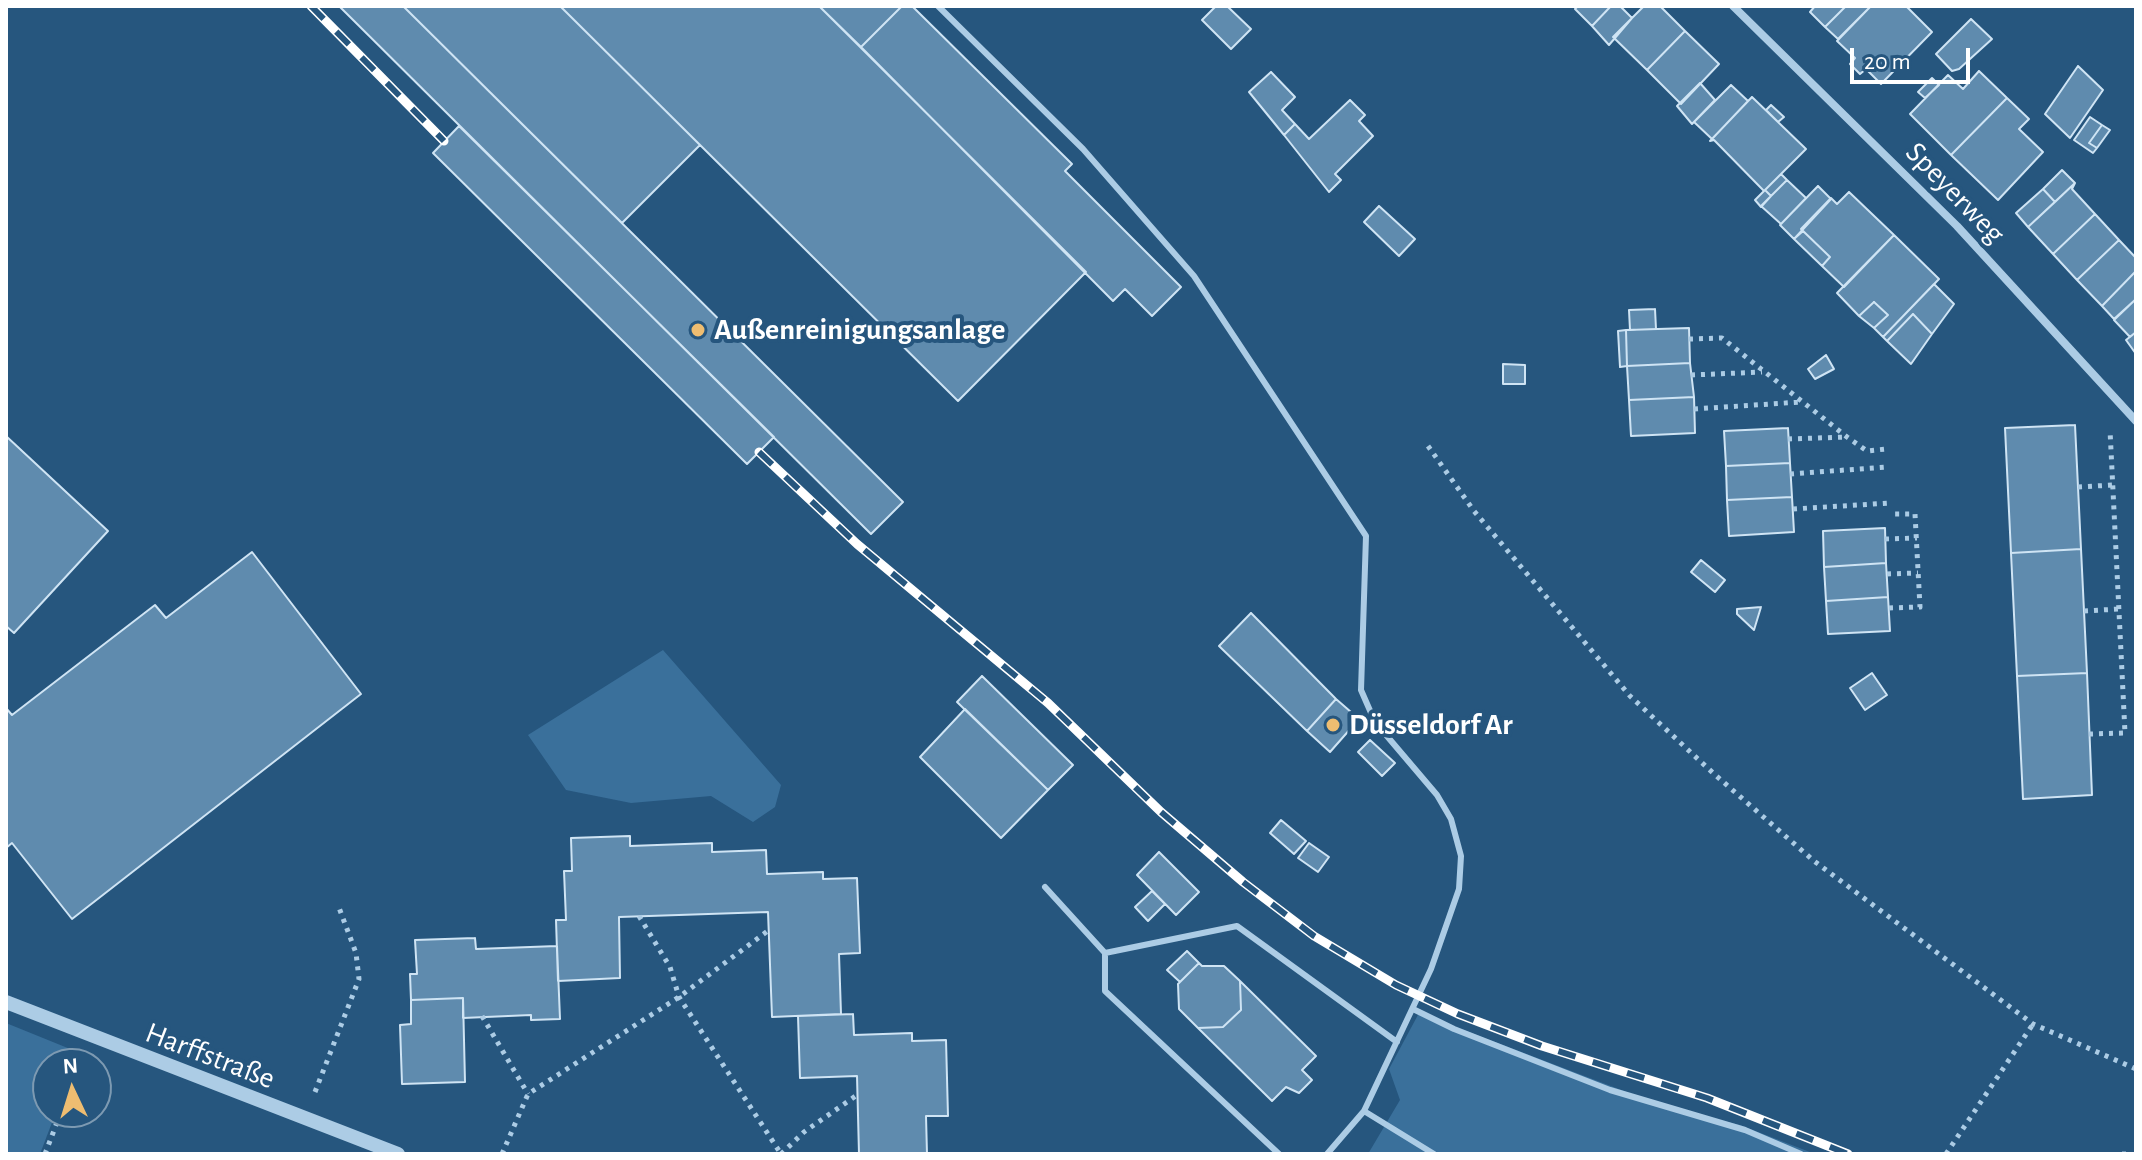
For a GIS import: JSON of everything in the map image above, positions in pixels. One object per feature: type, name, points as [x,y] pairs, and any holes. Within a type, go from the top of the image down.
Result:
[{"type":"street","name":"Speyerweg","points":[[1733,6],[1957,226],[2136,421]]},
{"type":"street","name":"Harffstraße","points":[[6,1002],[398,1154]]},
{"type":"lane","points":[[938,6],[1083,149],[1194,276],[1366,536],[1367,603],[1361,690],[1375,722],[1437,795],[1451,819],[1461,852],[1459,889],[1413,1009],[1364,1111],[1327,1154]]},
{"type":"lane","points":[[1045,887],[1105,953],[1105,991],[1279,1154]]},
{"type":"lane","points":[[1105,953],[1237,926],[1397,1042]]},
{"type":"lane","points":[[1413,1009],[1454,1029],[1610,1090],[1745,1130],[1801,1154]]},
{"type":"lane","points":[[1364,1111],[1434,1154]]},
{"type":"path","points":[[1689,339],[1722,338],[1867,451],[1886,449]]},
{"type":"path","points":[[1691,375],[1763,372]]},
{"type":"path","points":[[2089,734],[2125,733],[2109,389]]},
{"type":"path","points":[[1694,409],[1801,402]]},
{"type":"path","points":[[1788,439],[1847,437]]},
{"type":"path","points":[[1428,446],[1474,511],[1630,696],[1814,861],[2033,1024],[2136,1069]]},
{"type":"path","points":[[1790,474],[1887,467]]},
{"type":"path","points":[[2078,487],[2113,485]]},
{"type":"path","points":[[1793,509],[1889,503]]},
{"type":"path","points":[[1889,608],[1920,607],[1915,514],[1890,514]]},
{"type":"path","points":[[1885,539],[1917,538]]},
{"type":"path","points":[[1887,574],[1918,573]]},
{"type":"path","points":[[2084,611],[2119,609]]},
{"type":"path","points":[[304,1120],[359,979],[356,953],[338,905]]},
{"type":"path","points":[[639,916],[670,967],[679,997],[781,1154],[804,1132],[857,1095]]},
{"type":"path","points":[[502,1154],[528,1094],[679,997],[769,930]]},
{"type":"path","points":[[482,1016],[528,1094]]},
{"type":"path","points":[[1946,1154],[2033,1024]]},
{"type":"path","points":[[45,1154],[55,1128]]},
{"type":"shaded area","points":[[663,650],[781,785],[775,807],[753,822],[711,796],[631,803],[566,790],[528,735]]},
{"type":"shaded area","points":[[1419,1013],[1666,1107],[1740,1125],[1815,1154],[1368,1154],[1400,1100],[1389,1069]]},
{"type":"shaded area","points":[[6,1023],[68,1048],[32,1048],[32,1128],[50,1128],[40,1154],[6,1154]]},
{"type":"building","name":"Außenreinigungsanlage","points":[[339,6],[403,6],[903,502],[871,534]]},
{"type":"building","points":[[403,6],[560,6],[700,145],[622,223]]},
{"type":"building","points":[[560,6],[819,6],[1086,272],[958,401]]},
{"type":"building","points":[[819,6],[902,6],[861,47]]},
{"type":"building","points":[[902,6],[912,6],[1072,164],[1065,171],[1181,287],[1152,316],[1125,289],[1113,301],[861,47]]},
{"type":"building","points":[[1216,6],[1227,6],[1251,29],[1231,49],[1202,20]]},
{"type":"building","points":[[1578,6],[1611,6],[1592,26],[1575,9]]},
{"type":"building","points":[[1611,6],[1620,6],[1632,18],[1609,45],[1592,26]]},
{"type":"building","points":[[1644,6],[1660,6],[1685,31],[1647,70],[1613,37]]},
{"type":"building","points":[[1815,6],[1846,6],[1825,27],[1810,12]]},
{"type":"building","points":[[1846,6],[1871,6],[1838,39],[1825,27]]},
{"type":"building","points":[[1871,6],[1906,6],[1932,32],[1881,84],[1866,69],[1860,74],[1850,64],[1855,58],[1837,41]]},
{"type":"building","points":[[1971,19],[1992,39],[1959,69],[1952,71],[1936,54]]},
{"type":"building","points":[[1685,31],[1719,64],[1681,104],[1647,70]]},
{"type":"building","points":[[2078,66],[2103,90],[2070,138],[2045,114]]},
{"type":"building","points":[[1979,71],[2007,98],[1951,155],[1910,114],[1948,75],[1963,89]]},
{"type":"building","points":[[1271,72],[1295,97],[1282,110],[1295,124],[1284,135],[1249,92]]},
{"type":"building","points":[[1932,78],[1939,85],[1925,98],[1918,92]]},
{"type":"building","points":[[1700,83],[1715,100],[1692,124],[1677,106]]},
{"type":"building","points":[[1731,85],[1748,101],[1712,139],[1694,122]]},
{"type":"building","points":[[1752,97],[1806,149],[1764,191],[1714,140],[1710,141]]},
{"type":"building","points":[[2007,98],[2029,119],[2019,129],[2043,152],[1998,200],[1951,155]]},
{"type":"building","points":[[1350,100],[1365,115],[1359,121],[1373,136],[1335,174],[1341,180],[1329,192],[1284,135],[1295,124],[1309,139]]},
{"type":"building","points":[[1771,105],[1784,117],[1778,122],[1766,110]]},
{"type":"building","points":[[2090,117],[2102,125],[2089,143],[2097,148],[2093,153],[2074,140]]},
{"type":"building","points":[[2102,125],[2110,130],[2097,148],[2089,143]]},
{"type":"building","points":[[459,126],[774,437],[747,464],[433,153]]},
{"type":"building","points":[[2062,170],[2075,183],[2055,202],[2043,189]]},
{"type":"building","points":[[1781,174],[1787,180],[1771,196],[1765,190]]},
{"type":"building","points":[[1787,180],[1806,198],[1781,224],[1761,206]]},
{"type":"building","points":[[2075,183],[2072,189],[2095,214],[2053,254],[2028,227]]},
{"type":"building","points":[[1818,186],[1831,199],[1794,239],[1780,225]]},
{"type":"building","points":[[2043,189],[2055,202],[2028,227],[2016,213]]},
{"type":"building","points":[[1765,190],[1771,196],[1761,207],[1755,200]]},
{"type":"building","points":[[1849,192],[1894,235],[1844,287],[1822,266],[1830,257],[1801,229],[1831,198],[1837,204]]},
{"type":"building","points":[[1379,206],[1415,239],[1399,256],[1364,222]]},
{"type":"building","points":[[2095,214],[2119,240],[2077,280],[2053,254]]},
{"type":"building","points":[[1803,231],[1830,257],[1822,266],[1794,239]]},
{"type":"building","points":[[1894,235],[1939,279],[1883,337],[1874,328],[1888,315],[1874,302],[1859,316],[1837,293]]},
{"type":"building","points":[[2119,240],[2136,258],[2136,271],[2102,306],[2077,280]]},
{"type":"building","points":[[2136,271],[2136,299],[2114,319],[2102,306]]},
{"type":"building","points":[[1934,284],[1954,304],[1932,334],[1913,314],[1887,341],[1883,337]]},
{"type":"building","points":[[2136,299],[2136,332],[2130,337],[2114,320]]},
{"type":"building","points":[[1874,302],[1888,315],[1874,328],[1859,316]]},
{"type":"building","points":[[1655,309],[1656,329],[1630,330],[1629,310]]},
{"type":"building","points":[[1913,314],[1932,334],[1911,364],[1887,341]]},
{"type":"building","points":[[1689,328],[1690,363],[1627,366],[1626,330]]},
{"type":"building","points":[[1626,330],[1627,366],[1620,367],[1618,331]]},
{"type":"building","points":[[2136,332],[2136,354],[2126,340]]},
{"type":"building","points":[[1826,355],[1834,369],[1815,379],[1808,369]]},
{"type":"building","points":[[1690,363],[1694,397],[1629,400],[1627,366]]},
{"type":"building","points":[[1503,364],[1525,365],[1525,384],[1503,384]]},
{"type":"building","points":[[1694,397],[1695,433],[1631,436],[1629,400]]},
{"type":"building","points":[[2075,425],[2081,549],[2011,553],[2005,428]]},
{"type":"building","points":[[1788,428],[1790,463],[1726,466],[1724,431]]},
{"type":"building","points":[[6,436],[108,531],[14,633],[6,626]]},
{"type":"building","points":[[1790,463],[1792,497],[1727,500],[1726,466]]},
{"type":"building","points":[[1792,497],[1794,532],[1729,536],[1727,500]]},
{"type":"building","points":[[1885,528],[1886,563],[1824,567],[1823,531]]},
{"type":"building","points":[[2081,549],[2087,673],[2017,676],[2011,553]]},
{"type":"building","points":[[252,552],[361,694],[72,919],[12,843],[6,848],[6,708],[12,715],[155,605],[166,618]]},
{"type":"building","points":[[1701,560],[1725,580],[1715,592],[1691,572]]},
{"type":"building","points":[[1886,563],[1888,597],[1826,601],[1824,567]]},
{"type":"building","points":[[1888,597],[1890,631],[1828,634],[1826,601]]},
{"type":"building","points":[[1761,607],[1754,630],[1737,614],[1737,609]]},
{"type":"building","points":[[1251,613],[1336,699],[1307,731],[1219,646]]},
{"type":"building","points":[[1872,673],[1887,695],[1865,710],[1850,688]]},
{"type":"building","points":[[2087,673],[2092,795],[2023,799],[2017,676]]},
{"type":"building","points":[[982,676],[1073,765],[1048,790],[957,702]]},
{"type":"building","name":"Düsseldorf Ar","points":[[1336,699],[1359,719],[1330,752],[1307,731]]},
{"type":"building","points":[[965,709],[1048,790],[1001,838],[920,757]]},
{"type":"building","points":[[1370,740],[1395,763],[1382,776],[1358,752]]},
{"type":"building","points":[[1281,820],[1306,841],[1294,854],[1270,833]]},
{"type":"building","points":[[630,836],[630,846],[712,843],[712,852],[766,850],[767,874],[823,872],[823,879],[857,878],[860,953],[839,954],[841,1014],[772,1017],[768,912],[619,917],[620,978],[558,981],[556,920],[566,920],[564,871],[572,871],[571,838]]},
{"type":"building","points":[[1309,843],[1329,857],[1318,872],[1298,858]]},
{"type":"building","points":[[1159,852],[1199,892],[1176,915],[1137,875]]},
{"type":"building","points":[[1152,891],[1165,904],[1148,921],[1135,907]]},
{"type":"building","points":[[475,938],[476,949],[557,946],[560,1019],[531,1020],[531,1015],[463,1018],[463,998],[411,1000],[410,974],[417,974],[415,940]]},
{"type":"building","points":[[1187,951],[1199,963],[1180,982],[1167,970]]},
{"type":"building","points":[[1199,963],[1202,966],[1224,966],[1240,981],[1241,1010],[1223,1027],[1198,1028],[1179,1009],[1178,984]]},
{"type":"building","points":[[1240,981],[1316,1056],[1302,1070],[1312,1080],[1299,1093],[1286,1087],[1272,1101],[1198,1028],[1223,1027],[1241,1010]]},
{"type":"building","points":[[463,998],[465,1082],[402,1084],[400,1025],[411,1024],[411,1000]]},
{"type":"building","points":[[853,1014],[854,1035],[912,1033],[912,1041],[946,1040],[948,1116],[926,1116],[927,1154],[859,1154],[857,1076],[800,1078],[798,1016]]},
{"type":"railway","points":[[311,6],[444,141]]},
{"type":"railway","points":[[759,452],[857,544],[1048,703],[1161,812],[1243,882],[1314,936],[1396,985],[1458,1014],[1542,1046],[1707,1098],[1848,1154]]},
{"type":"place","name":"Außenreinigungsanlage","points":[[698,330]]},
{"type":"place","name":"Düsseldorf Ar","points":[[1333,725]]}]
